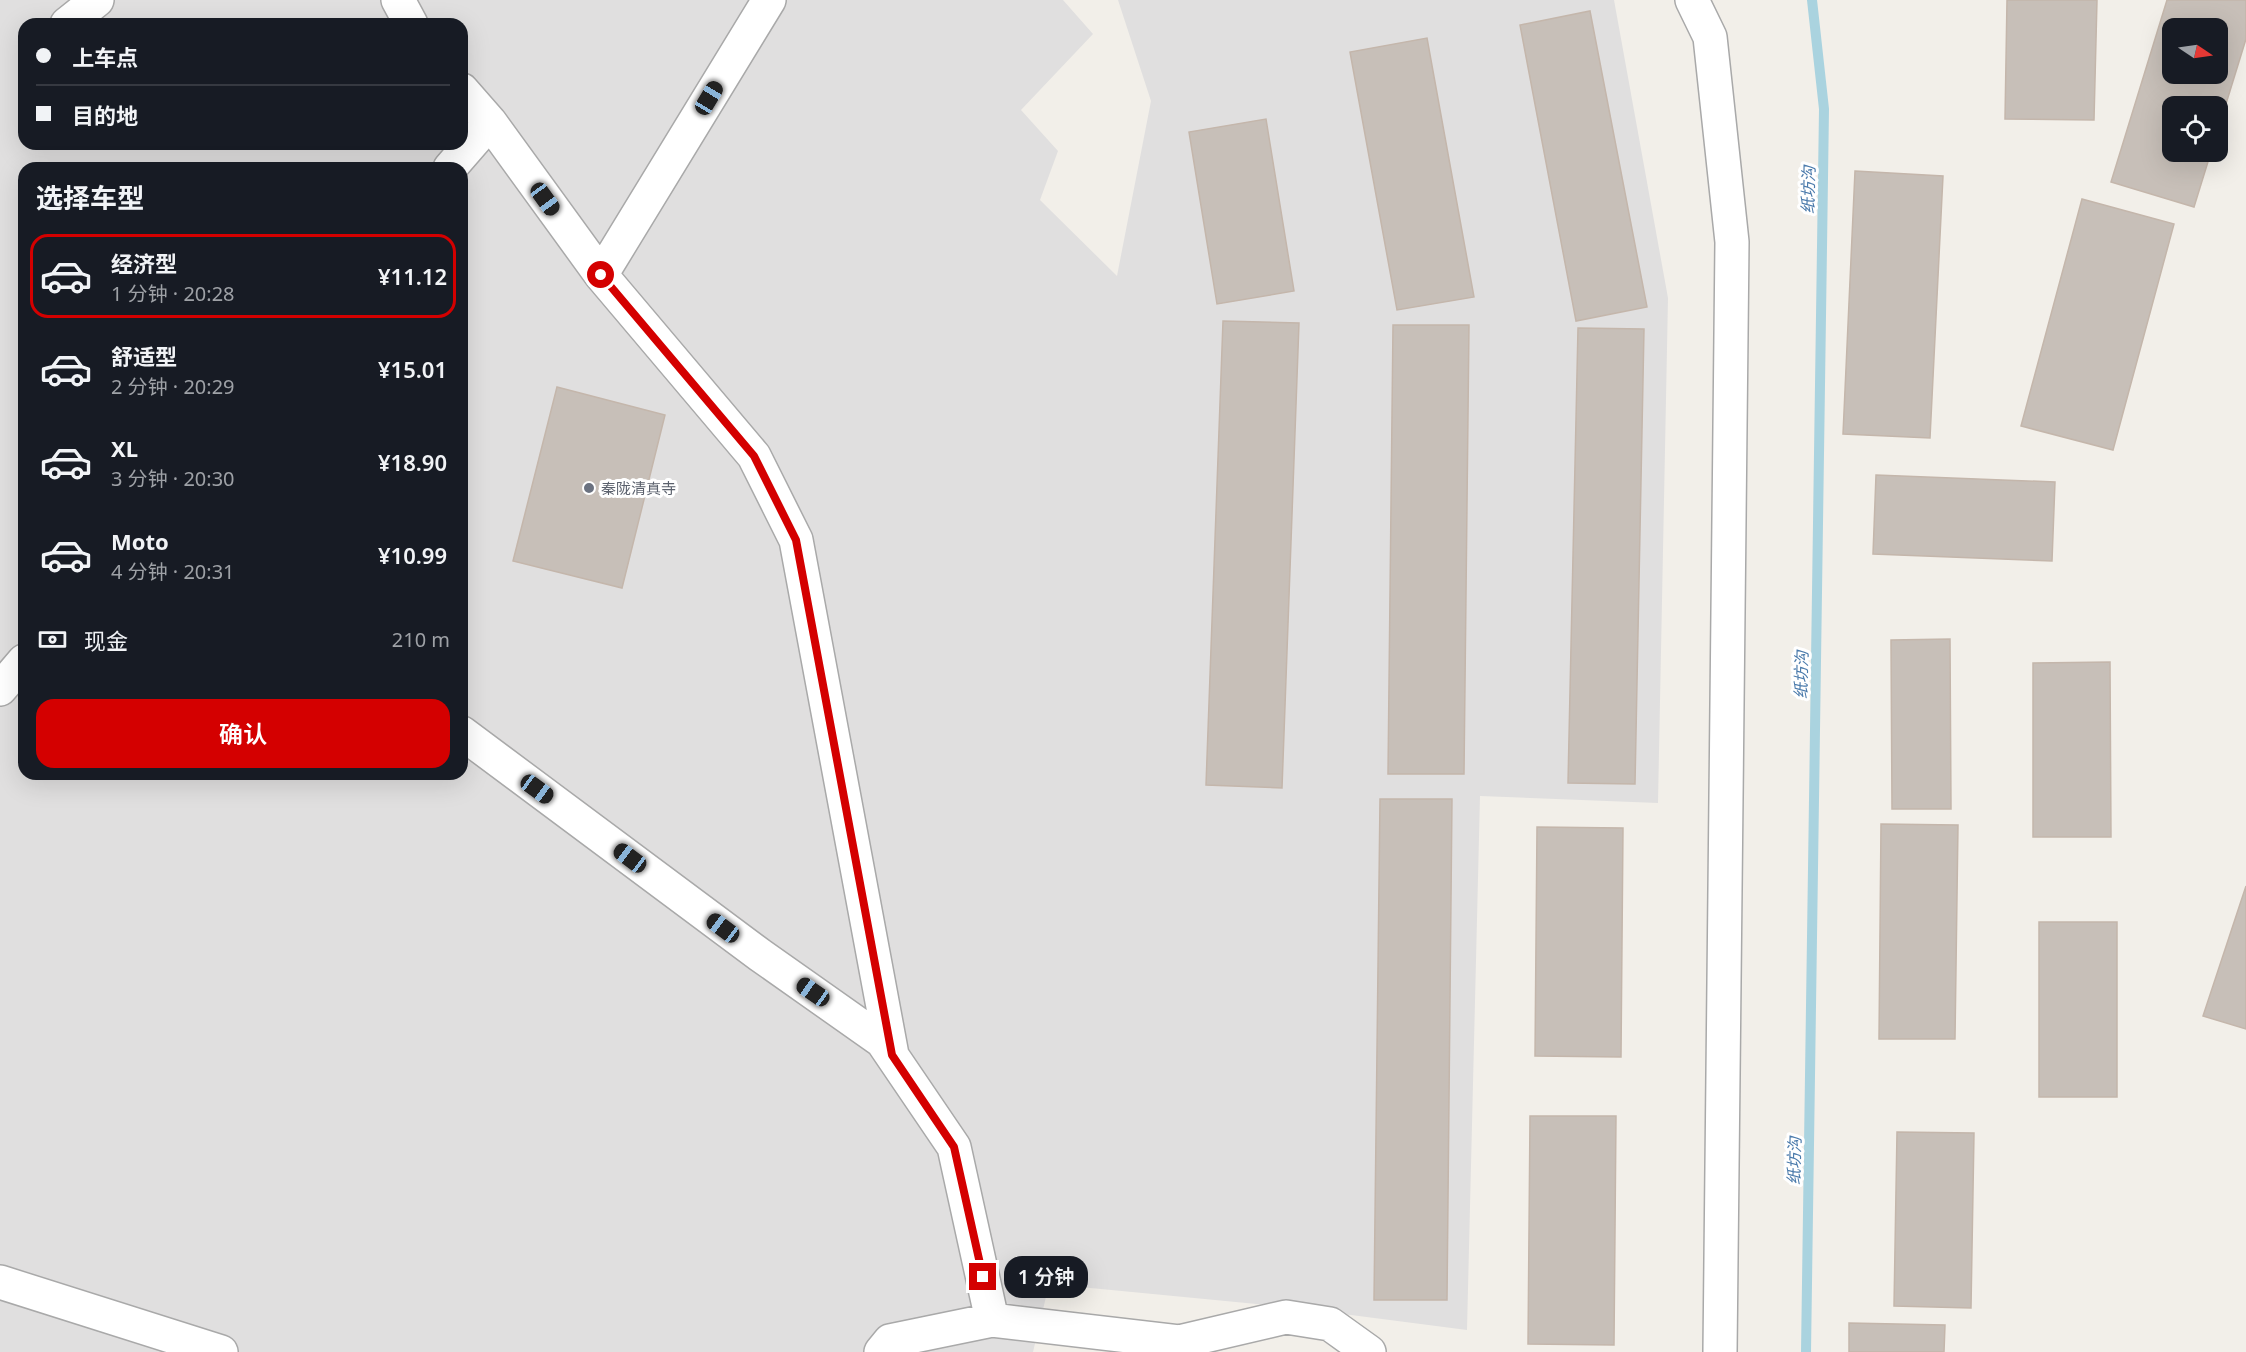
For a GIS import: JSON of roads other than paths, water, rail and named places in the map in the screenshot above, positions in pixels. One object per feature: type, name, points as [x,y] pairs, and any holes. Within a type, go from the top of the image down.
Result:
[{"type":"street","points":[[74,18],[97,0]]},
{"type":"street","points":[[398,0],[408,18]]},
{"type":"street","points":[[601,275],[770,0]]},
{"type":"street","points":[[1692,0],[1710,37],[1732,242],[1720,1352]]},
{"type":"street","points":[[468,97],[490,122],[601,275],[754,456],[796,540],[892,1055]]},
{"type":"street","points":[[468,147],[490,122]]},
{"type":"street","points":[[455,162],[466,150]]},
{"type":"street","points":[[0,689],[18,668]]},
{"type":"street","points":[[468,737],[760,955],[882,1041],[954,1147],[992,1320]]},
{"type":"street","points":[[0,1282],[221,1352]]},
{"type":"street","points":[[881,1352],[890,1341],[992,1320],[1179,1342],[1286,1317],[1330,1324],[1369,1352]]},
{"type":"waterway","name":"纸坊沟","points":[[1806,1352],[1824,109],[1812,0]]},
{"type":"place","name":"秦陇清真寺","points":[[589,488]]}]
